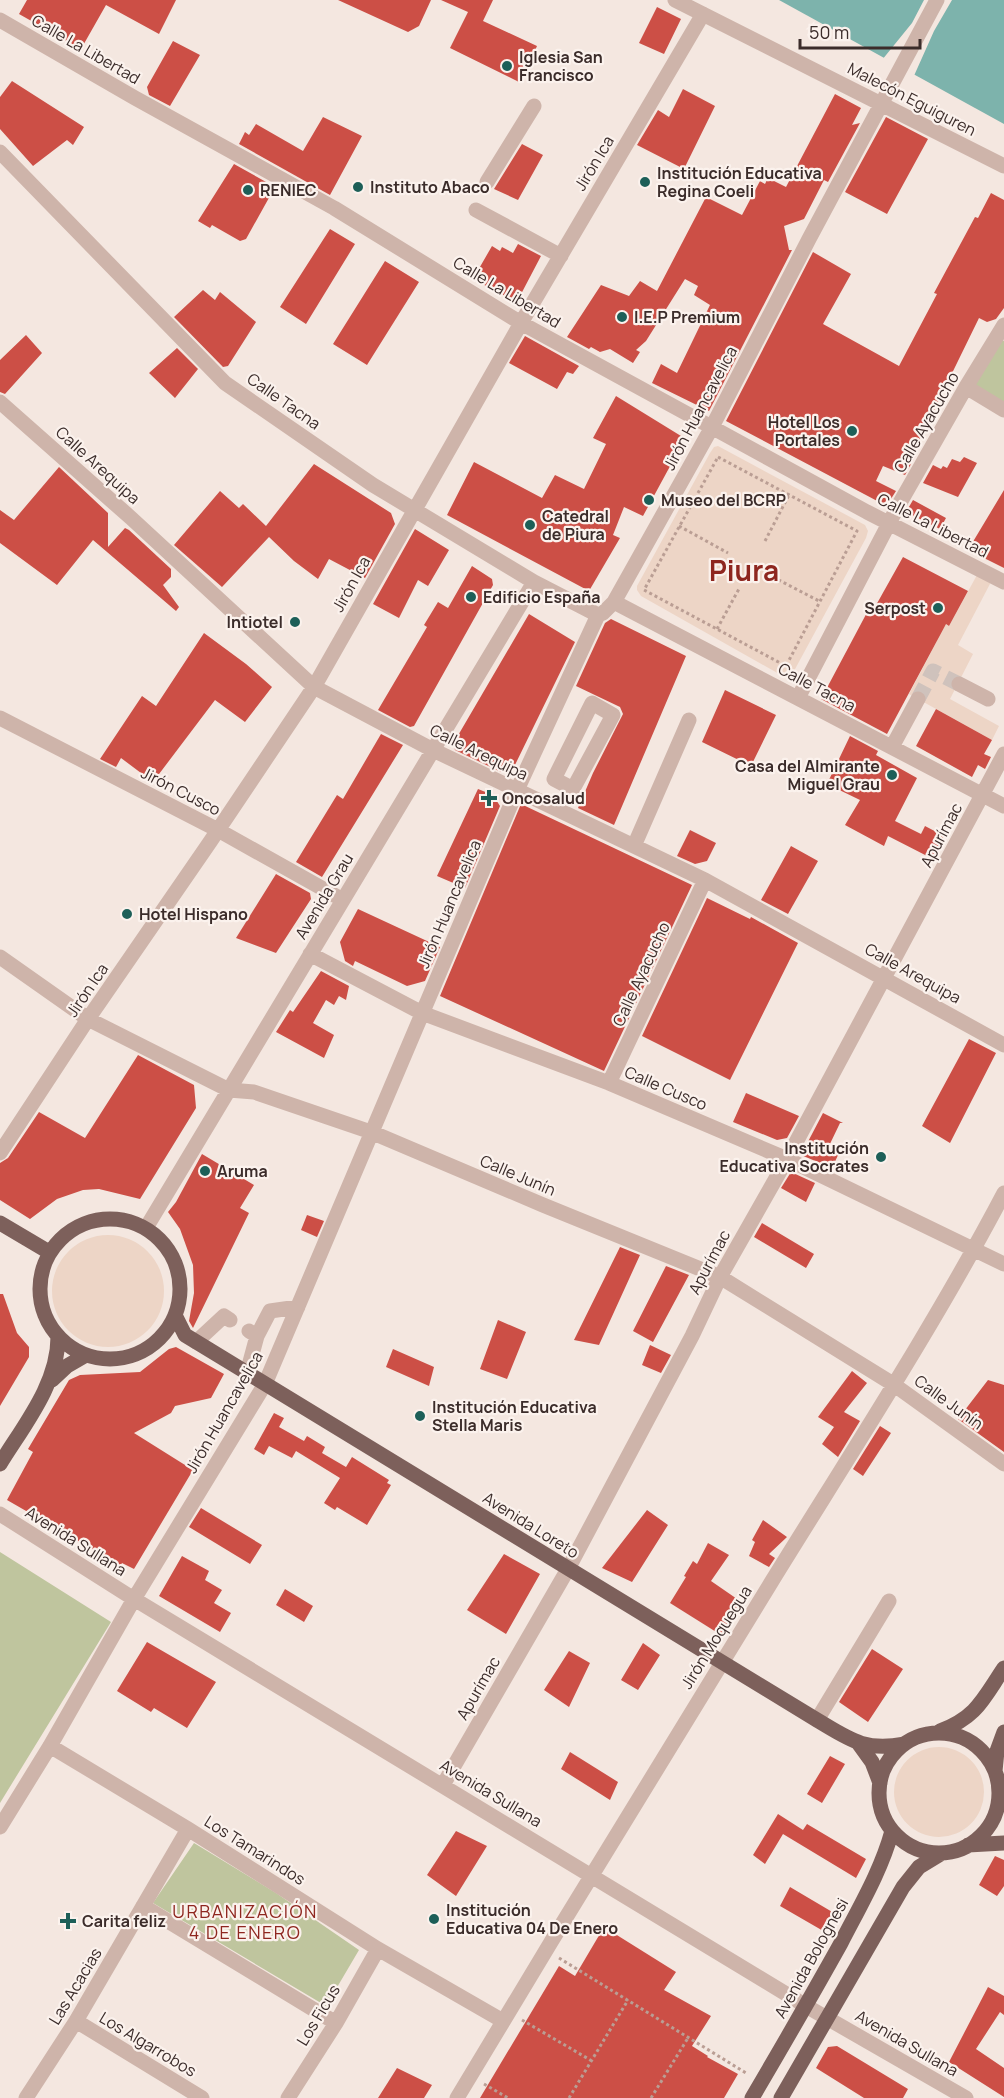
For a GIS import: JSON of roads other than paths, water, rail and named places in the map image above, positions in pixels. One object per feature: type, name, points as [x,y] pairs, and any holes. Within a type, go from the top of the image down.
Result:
[{"type":"main road","points":[[104,1218],[126,1220],[146,1228],[161,1240],[173,1257],[179,1276],[180,1296],[175,1315],[160,1338],[133,1355],[109,1359],[86,1355],[71,1348],[58,1337],[41,1305],[39,1287],[42,1269],[49,1252],[64,1235],[82,1223],[104,1218]]},
{"type":"main road","points":[[0,1223],[49,1252]]},
{"type":"main road","points":[[175,1315],[190,1339]]},
{"type":"main road","points":[[0,1464],[48,1384],[57,1359],[58,1337]]},
{"type":"main road","points":[[160,1338],[190,1339]]},
{"type":"main road","name":"Avenida Loreto","points":[[190,1339],[721,1664],[859,1744],[882,1747],[904,1744]]},
{"type":"main road","points":[[48,1384],[65,1367],[86,1355]]},
{"type":"main road","points":[[937,1733],[954,1734],[973,1743],[988,1757],[999,1786],[1001,1808],[979,1837],[956,1851],[942,1853],[914,1848],[892,1831],[884,1816],[880,1800],[880,1783],[885,1768],[904,1744],[920,1736],[952,1727],[973,1713],[1004,1668]]},
{"type":"main road","points":[[995,1771],[997,1750],[1004,1732]]},
{"type":"main road","name":"Avenida Loreto","points":[[859,1744],[872,1762],[880,1783]]},
{"type":"main road","name":"Avenida Bolognesi","points":[[752,2098],[806,2006],[876,1878],[892,1831]]},
{"type":"main road","points":[[968,1845],[1004,1843]]},
{"type":"main road","points":[[781,2098],[903,1887],[918,1868],[942,1853]]},
{"type":"street","name":"Malecón Eguiguren","points":[[675,0],[1004,166]]},
{"type":"street","name":"Jirón Huancavelica","points":[[0,1827],[265,1383],[516,790],[598,615],[614,602],[712,427],[809,239],[937,0]]},
{"type":"street","name":"Jirón Ica","points":[[0,1153],[88,1019],[314,687],[521,323],[703,14]]},
{"type":"street","name":"Calle La Libertad","points":[[0,20],[334,208],[521,323],[889,524],[1004,582]]},
{"type":"street","points":[[487,182],[534,106]]},
{"type":"street","name":"Calle Tacna","points":[[0,152],[225,382],[373,485],[534,582],[598,615]]},
{"type":"street","points":[[476,210],[561,256]]},
{"type":"street","name":"Calle Ayacucho","points":[[798,698],[889,524],[966,387],[1002,335]]},
{"type":"street","points":[[966,387],[1004,410]]},
{"type":"street","name":"Calle Arequipa","points":[[0,402],[131,518],[314,687],[433,750],[705,880],[1004,1045]]},
{"type":"street","name":"Avenida Grau","points":[[146,1228],[534,582]]},
{"type":"street","name":"Calle Tacna","points":[[614,602],[1004,806]]},
{"type":"street","points":[[960,684],[988,699]]},
{"type":"street","points":[[892,747],[918,699]]},
{"type":"street","points":[[560,811],[573,789],[613,715],[592,703],[554,779],[573,789]]},
{"type":"street","name":"Jirón Cusco","points":[[0,718],[218,830],[343,900]]},
{"type":"street","points":[[634,846],[689,720]]},
{"type":"street","name":"Apurímac","points":[[443,1785],[568,1569],[692,1336],[720,1277],[787,1159],[1004,754]]},
{"type":"street","name":"Calle Ayacucho","points":[[609,1083],[705,880]]},
{"type":"street","name":"Calle Cusco","points":[[310,954],[422,1013],[609,1083],[787,1159],[1004,1264]]},
{"type":"street","name":"Calle Junín","points":[[0,957],[88,1019],[229,1090],[254,1092],[371,1132],[720,1277],[893,1384],[1004,1464]]},
{"type":"street","name":"Jirón Moquegua","points":[[457,2098],[893,1384],[974,1249],[1004,1193]]},
{"type":"street","points":[[247,1373],[253,1333],[270,1311],[298,1307]]},
{"type":"street","points":[[190,1339],[224,1316],[230,1320]]},
{"type":"street","name":"Avenida Sullana","points":[[0,1514],[134,1599],[806,2006],[966,2098]]},
{"type":"street","points":[[817,1720],[889,1601]]},
{"type":"street","name":"Los Tamarindos","points":[[50,1746],[188,1829],[378,1949],[503,2021]]},
{"type":"street","name":"Las Acacias","points":[[26,2098],[76,2021],[188,1829]]},
{"type":"street","points":[[143,1906],[336,2023]]},
{"type":"street","name":"Los Ficus","points":[[288,2098],[336,2023],[378,1949]]},
{"type":"street","name":"Los Algarrobos","points":[[76,2021],[202,2098]]},
{"type":"water","points":[[779,0],[1004,0],[1004,124]]},
{"type":"tunnel","points":[[918,699],[933,671],[959,684]]},
{"type":"place","name":"Iglesia San Francisco","points":[[507,66]]},
{"type":"place","name":"Institución Educativa Regina Coeli","points":[[645,182]]},
{"type":"place","name":"Instituto Abaco","points":[[358,187]]},
{"type":"place","name":"RENIEC","points":[[248,190]]},
{"type":"place","name":"I.E.P Premium","points":[[622,317]]},
{"type":"place","name":"Hotel Los Portales","points":[[852,431]]},
{"type":"place","name":"Museo del BCRP","points":[[649,500]]},
{"type":"place","name":"Catedral de Piura","points":[[530,525]]},
{"type":"place","name":"Edificio España","points":[[471,597]]},
{"type":"place","name":"Serpost","points":[[938,608]]},
{"type":"place","name":"Intiotel","points":[[295,622]]},
{"type":"place","name":"Casa del Almirante Miguel Grau","points":[[892,775]]},
{"type":"place","name":"Oncosalud","points":[[489,798]]},
{"type":"place","name":"Hotel Hispano","points":[[127,914]]},
{"type":"place","name":"Institución Educativa Socrates","points":[[881,1157]]},
{"type":"place","name":"Aruma","points":[[205,1171]]},
{"type":"place","name":"Institución Educativa Stella Maris","points":[[420,1416]]},
{"type":"place","name":"Institución Educativa 04 De Enero","points":[[434,1919]]},
{"type":"place","name":"Carita feliz","points":[[68,1921]]},
{"type":"district","name":"Piura","points":[[744,570]]},
{"type":"district","name":"URBANIZACIÓN 4 DE ENERO","points":[[245,1921]]}]
